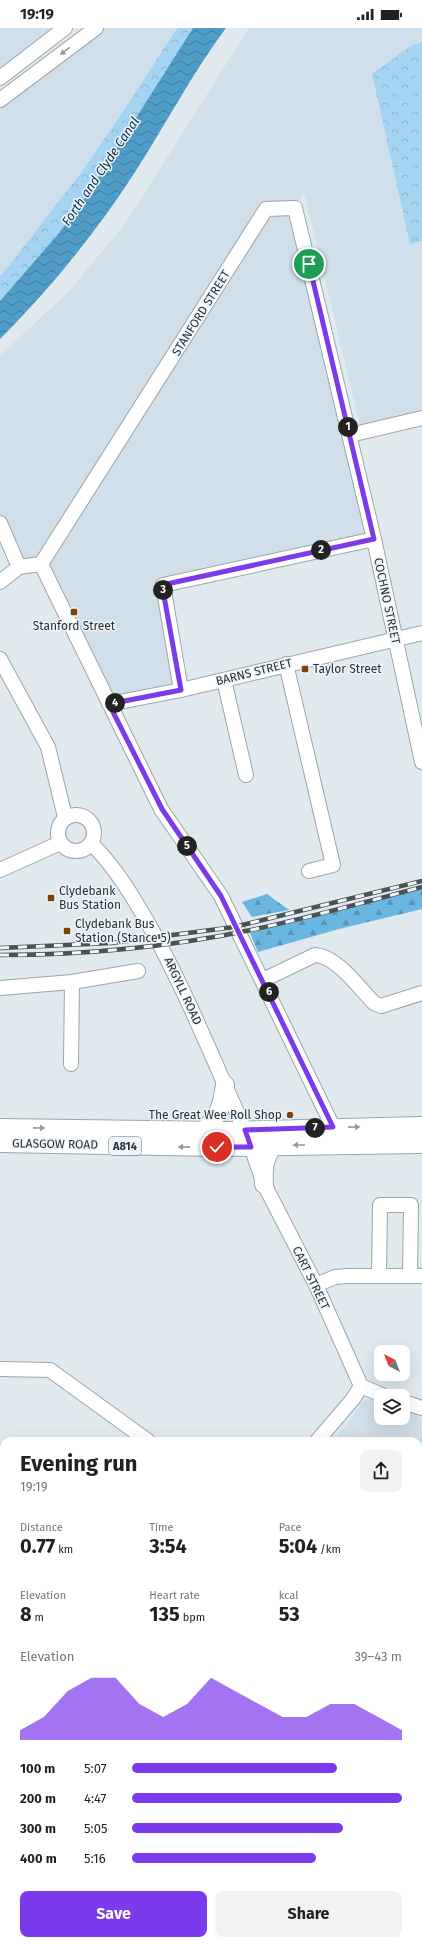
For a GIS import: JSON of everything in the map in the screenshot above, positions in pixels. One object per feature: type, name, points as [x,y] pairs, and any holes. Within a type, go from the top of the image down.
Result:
[{"type":"main road","points":[[204,1131],[218,1114],[222,1104],[225,1086]]},
{"type":"main road","name":"GLASGOW ROAD","points":[[0,1128],[204,1131],[245,1130],[330,1120],[422,1126]]},
{"type":"main road","points":[[245,1130],[251,1147]]},
{"type":"main road","name":"GLASGOW ROAD","points":[[0,1143],[251,1147],[422,1144]]},
{"type":"main road","points":[[264,1184],[263,1169],[265,1160],[273,1146]]},
{"type":"street","points":[[0,78],[65,28]]},
{"type":"street","points":[[0,100],[96,28]]},
{"type":"street","name":"COCHNO STREET","points":[[295,208],[374,539],[394,639],[420,746],[422,762]]},
{"type":"street","name":"STANFORD STREET","points":[[41,564],[266,209],[295,208]]},
{"type":"street","points":[[350,435],[422,418]]},
{"type":"street","points":[[0,523],[19,568]]},
{"type":"street","points":[[181,690],[162,585],[374,539]]},
{"type":"street","points":[[0,582],[19,568],[41,564],[162,809],[221,896],[330,1120]]},
{"type":"street","name":"BARNS STREET","points":[[109,704],[181,690],[422,633]]},
{"type":"street","points":[[0,659],[48,747],[65,818]]},
{"type":"street","points":[[286,664],[333,865],[309,871]]},
{"type":"street","points":[[224,680],[246,775]]},
{"type":"street","points":[[79,814],[86,817],[91,822],[94,829],[91,843],[86,848],[79,851],[72,851],[65,848],[60,843],[58,829],[60,823],[65,818],[79,814]]},
{"type":"street","points":[[0,870],[60,843]]},
{"type":"street","name":"ARGYLL ROAD","points":[[91,843],[105,857],[125,884],[174,970],[245,1130]]},
{"type":"street","points":[[263,980],[315,955],[321,955],[332,960],[374,1003],[380,1006],[422,993]]},
{"type":"street","points":[[0,988],[72,982],[138,971]]},
{"type":"street","points":[[71,1064],[72,982]]},
{"type":"street","name":"CART STREET","points":[[251,1147],[264,1184],[316,1285],[361,1386]]},
{"type":"street","points":[[316,1285],[341,1276],[379,1276],[416,1276],[411,1206],[380,1205],[379,1276]]},
{"type":"street","points":[[0,1369],[50,1370],[142,1437]]},
{"type":"street","points":[[320,1437],[353,1399],[361,1386],[374,1392]]},
{"type":"street","points":[[410,1404],[422,1408]]},
{"type":"shaded area","points":[[0,28],[65,28],[0,78]]},
{"type":"shaded area","points":[[96,28],[177,28],[83,170],[0,276],[0,100]]},
{"type":"shaded area","points":[[249,28],[422,28],[422,42],[412,45],[372,74],[410,244],[422,241],[422,410],[360,425],[304,192],[295,208],[374,539],[163,585],[181,690],[109,704],[41,564],[19,567],[0,523],[0,356],[70,290],[125,224]]},
{"type":"shaded area","points":[[372,1399],[374,1399],[374,1425],[410,1425],[410,1411],[422,1420],[422,1437],[337,1437],[363,1401]]},
{"type":"green space","points":[[177,28],[193,28],[87,195],[59,233],[0,301],[0,276],[83,170]]},
{"type":"green space","points":[[422,42],[422,241],[410,244],[372,74],[412,45]]},
{"type":"green space","points":[[422,60],[422,106],[412,62]]},
{"type":"green space","points":[[422,887],[422,909],[339,929],[258,952],[250,933]]},
{"type":"green space","points":[[267,894],[289,910],[252,917],[242,902]]},
{"type":"water","points":[[193,28],[226,28],[202,62],[122,192],[73,258],[19,320],[0,339],[0,301],[59,233],[87,195]]},
{"type":"railway","points":[[0,948],[111,943],[234,927],[422,881]]},
{"type":"railway","points":[[0,955],[95,952],[189,941],[251,930],[336,910],[422,887]]},
{"type":"place","name":"Stanford Street","points":[[74,612]]},
{"type":"place","name":"Taylor Street","points":[[305,669]]},
{"type":"place","name":"Clydebank Bus Station","points":[[51,898]]},
{"type":"place","name":"Clydebank Bus Station (Stance 5)","points":[[67,931]]},
{"type":"place","name":"The Great Wee Roll Shop","points":[[290,1115]]},
{"type":"route","points":[[217,1147],[251,1147],[245,1130],[333,1127],[221,896],[162,809],[109,704],[181,690],[162,585],[374,539],[309,264]]},
{"type":"water label","name":"Forth and Clyde Canal","points":[[100,171]]}]
